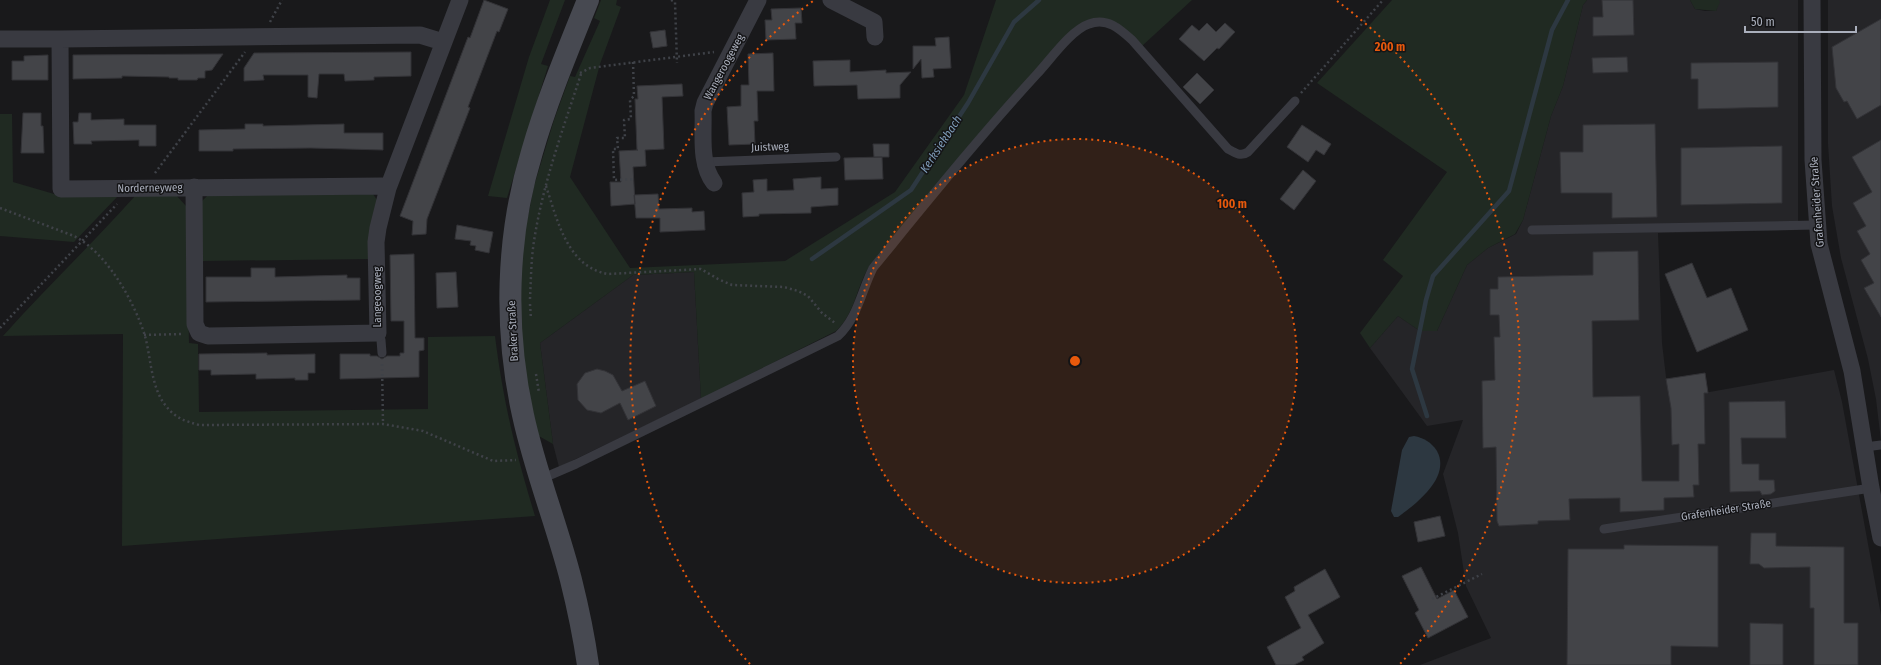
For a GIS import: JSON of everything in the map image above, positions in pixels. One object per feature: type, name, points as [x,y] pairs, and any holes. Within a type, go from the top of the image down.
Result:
[{"type":"main road","name":"Braker Straße","points":[[588,0],[562,66],[531,153],[517,216],[512,261],[510,310],[512,348],[523,415],[571,580],[588,665]]},
{"type":"street","name":"Langeoogweg","points":[[199,333],[208,336],[378,333],[376,242],[378,228],[388,188],[460,0]]},
{"type":"street","name":"Wangeroogeweg","points":[[714,183],[706,170],[705,162],[704,103],[758,0]]},
{"type":"street","points":[[831,0],[874,22],[875,37]]},
{"type":"street","name":"Grafenheider Straße","points":[[1812,0],[1813,160],[1816,225],[1822,262],[1873,446],[1871,488],[1881,538]]},
{"type":"street","points":[[0,39],[420,36],[443,42]]},
{"type":"street","name":"Norderneyweg","points":[[60,39],[61,189],[382,186],[388,188]]},
{"type":"street","points":[[194,187],[195,324],[199,333]]},
{"type":"lane","points":[[538,469],[576,464],[838,336],[847,328],[856,314],[864,285],[873,268],[997,118],[1064,44],[1079,29],[1090,23],[1107,23],[1119,28],[1132,40],[1228,149],[1240,155],[1248,152],[1295,101]]},
{"type":"lane","name":"Juistweg","points":[[705,162],[836,157]]},
{"type":"lane","points":[[1532,230],[1816,225]]},
{"type":"lane","points":[[378,333],[381,340],[382,353]]},
{"type":"lane","name":"Grafenheider Straße","points":[[1604,529],[1871,488]]},
{"type":"path","points":[[140,188],[153,175],[258,36],[267,27],[282,0]]},
{"type":"path","points":[[671,0],[675,2],[677,63]]},
{"type":"path","points":[[1295,101],[1383,0]]},
{"type":"path","points":[[531,320],[534,241],[546,186],[561,132],[582,74],[590,68],[733,49]]},
{"type":"path","points":[[633,62],[634,96],[630,100],[631,120],[624,120],[625,138],[617,138],[618,149],[613,149],[614,180],[635,179]]},
{"type":"path","points":[[574,71],[582,74]]},
{"type":"path","points":[[546,186],[566,241],[572,251],[586,264],[601,273],[608,274],[701,268],[718,279],[732,284],[784,286],[808,296],[822,313],[838,325],[847,328]]},
{"type":"path","points":[[0,328],[119,203]]},
{"type":"path","points":[[0,208],[84,241],[109,267],[128,298],[144,335],[156,387],[165,405],[179,419],[199,425],[383,424],[423,431],[494,461],[538,469]]},
{"type":"path","points":[[144,335],[199,333]]},
{"type":"path","points":[[382,353],[383,424]]},
{"type":"path","points":[[535,372],[540,400]]},
{"type":"path","points":[[1432,599],[1482,574]]},
{"type":"shaded area","points":[[550,0],[565,0],[541,64],[548,66],[507,198],[488,196],[529,57]]},
{"type":"shaded area","points":[[601,0],[617,0],[616,5],[621,7],[600,64],[570,177],[630,268],[785,261],[895,192],[964,95],[996,0],[1192,0],[1142,46],[1130,33],[1118,24],[1105,20],[1088,22],[870,265],[861,282],[847,317],[836,331],[701,399],[694,272],[633,275],[540,343],[553,444],[537,435],[521,348],[521,251],[534,186],[554,120],[570,76],[575,77],[600,21],[594,18]]},
{"type":"shaded area","points":[[1392,0],[1587,0],[1583,5],[1563,86],[1551,116],[1523,220],[1515,234],[1488,248],[1467,265],[1437,331],[1420,331],[1398,316],[1370,348],[1360,333],[1403,276],[1383,260],[1447,172],[1317,83]]},
{"type":"shaded area","points":[[1587,0],[1690,0],[1695,9],[1716,11],[1719,0],[1798,0],[1798,230],[1658,233],[1662,343],[1666,377],[1670,399],[1834,370],[1842,402],[1881,615],[1881,665],[1420,665],[1491,638],[1466,586],[1458,533],[1443,474],[1463,420],[1427,426],[1370,348],[1398,316],[1420,331],[1437,331],[1467,265],[1488,248],[1516,234],[1523,220],[1551,116],[1563,86],[1583,5]]},
{"type":"shaded area","points":[[1690,0],[1719,0],[1720,2],[1716,11],[1695,9]]},
{"type":"shaded area","points":[[1828,0],[1881,0],[1881,441],[1876,399],[1868,359],[1841,258],[1832,206],[1828,144]]},
{"type":"shaded area","points":[[0,114],[12,114],[13,182],[61,196],[118,196],[74,242],[0,236]]},
{"type":"shaded area","points":[[371,191],[377,200],[371,259],[201,261],[202,201],[208,195]]},
{"type":"shaded area","points":[[176,195],[186,206],[189,343],[198,344],[199,412],[428,409],[428,337],[495,336],[502,383],[511,427],[535,516],[122,546],[123,334],[3,336],[135,196]]},
{"type":"shaded area","points":[[694,272],[701,399],[559,467],[553,444],[540,343],[633,275]]},
{"type":"shaded area","points":[[1414,436],[1427,441],[1435,448],[1440,461],[1439,470],[1436,480],[1422,497],[1398,517],[1394,517],[1391,511],[1402,450],[1409,437]]},
{"type":"building","points":[[484,0],[508,9],[499,32],[497,31],[468,107],[470,108],[427,219],[426,234],[412,235],[413,221],[400,216],[468,37],[470,38]]},
{"type":"building","points":[[1602,0],[1633,0],[1634,35],[1593,36],[1593,17],[1603,17]]},
{"type":"building","points":[[801,8],[802,23],[795,23],[796,39],[766,40],[765,20],[772,20],[771,9]]},
{"type":"building","points":[[1881,19],[1881,105],[1857,119],[1847,101],[1844,102],[1836,88],[1832,47]]},
{"type":"building","points":[[1207,23],[1216,32],[1225,23],[1235,32],[1219,49],[1217,48],[1204,61],[1179,39],[1192,25],[1199,31]]},
{"type":"building","points":[[665,30],[667,46],[653,48],[650,32]]},
{"type":"building","points":[[949,37],[951,68],[933,69],[934,77],[922,78],[921,59],[913,69],[913,46],[936,46],[935,38]]},
{"type":"building","points":[[411,52],[411,76],[374,77],[374,80],[345,81],[344,74],[319,74],[317,98],[308,97],[308,75],[263,75],[264,80],[244,81],[244,68],[254,53]]},
{"type":"building","points":[[773,53],[774,91],[757,91],[758,121],[754,121],[755,144],[729,145],[727,107],[741,106],[741,85],[749,85],[748,54]]},
{"type":"building","points":[[223,54],[212,70],[205,71],[205,78],[198,78],[197,80],[178,80],[178,78],[169,77],[122,76],[122,78],[73,79],[73,55]]},
{"type":"building","points":[[48,55],[48,80],[12,80],[12,61],[24,61],[24,56]]},
{"type":"building","points":[[1627,57],[1628,72],[1593,73],[1592,58]]},
{"type":"building","points":[[850,60],[850,72],[886,70],[886,73],[911,72],[900,85],[900,98],[858,99],[857,85],[814,86],[813,61]]},
{"type":"building","points":[[1778,62],[1778,107],[1698,109],[1698,79],[1691,79],[1691,63]]},
{"type":"building","points":[[1197,73],[1214,90],[1200,104],[1183,87]]},
{"type":"building","points":[[682,84],[683,96],[662,97],[664,149],[645,150],[646,166],[633,167],[635,204],[611,206],[610,182],[621,182],[619,151],[638,150],[635,99],[638,99],[637,86]]},
{"type":"building","points":[[23,113],[41,113],[44,153],[21,153]]},
{"type":"building","points":[[79,113],[91,113],[91,120],[124,119],[124,125],[156,125],[156,146],[139,146],[139,140],[91,141],[92,144],[74,144],[73,122],[78,122]]},
{"type":"building","points":[[245,124],[263,124],[263,126],[344,124],[344,133],[383,133],[383,150],[311,148],[199,151],[199,130],[245,129]]},
{"type":"building","points":[[1655,124],[1657,217],[1612,218],[1612,193],[1561,193],[1560,152],[1583,152],[1583,125]]},
{"type":"building","points":[[1302,125],[1331,144],[1324,155],[1316,150],[1308,162],[1287,147]]},
{"type":"building","points":[[1881,140],[1881,317],[1864,288],[1874,283],[1861,260],[1870,254],[1857,231],[1866,226],[1853,203],[1872,192],[1852,157]]},
{"type":"building","points":[[873,144],[889,144],[889,157],[874,157]]},
{"type":"building","points":[[1782,146],[1782,203],[1681,205],[1681,148]]},
{"type":"building","points":[[882,157],[883,179],[845,180],[844,158]]},
{"type":"building","points":[[1303,170],[1316,181],[1294,210],[1280,199]]},
{"type":"building","points":[[821,177],[821,189],[838,188],[838,205],[811,207],[811,213],[759,214],[759,216],[743,217],[742,193],[754,192],[753,180],[767,179],[767,191],[794,190],[793,179]]},
{"type":"building","points":[[658,194],[659,209],[692,208],[692,212],[704,211],[705,230],[660,232],[660,218],[636,218],[634,195]]},
{"type":"building","points":[[457,225],[493,232],[489,253],[475,250],[476,246],[470,245],[471,241],[455,239]]},
{"type":"building","points":[[1638,251],[1639,320],[1592,321],[1593,397],[1640,396],[1642,481],[1679,481],[1679,444],[1672,445],[1671,408],[1666,379],[1705,373],[1708,393],[1704,393],[1705,444],[1698,444],[1699,485],[1693,485],[1694,497],[1664,498],[1664,510],[1620,512],[1620,498],[1569,499],[1570,520],[1538,521],[1538,524],[1499,526],[1497,521],[1496,447],[1483,448],[1482,381],[1495,380],[1494,337],[1500,337],[1499,315],[1490,315],[1490,289],[1498,289],[1498,277],[1593,275],[1593,252]]},
{"type":"building","points":[[414,254],[415,338],[424,338],[424,350],[419,351],[419,377],[340,379],[340,354],[370,354],[370,356],[377,356],[382,359],[387,356],[400,356],[400,353],[404,353],[404,321],[391,321],[390,255]]},
{"type":"building","points":[[1692,263],[1707,298],[1731,288],[1748,330],[1697,352],[1665,274]]},
{"type":"building","points":[[251,268],[275,268],[275,277],[347,275],[347,278],[360,278],[360,300],[206,302],[206,277],[251,277]]},
{"type":"building","points":[[456,272],[458,307],[437,308],[436,273]]},
{"type":"building","points":[[267,353],[267,355],[315,354],[315,373],[308,373],[308,380],[295,380],[295,378],[256,379],[256,374],[211,375],[211,370],[199,370],[199,354]]},
{"type":"building","points":[[597,369],[613,375],[622,391],[645,381],[656,406],[628,420],[620,403],[601,413],[587,410],[578,400],[577,384],[585,373]]},
{"type":"building","points":[[1785,401],[1786,438],[1741,438],[1742,464],[1759,464],[1759,480],[1774,480],[1775,491],[1771,494],[1762,495],[1760,491],[1730,492],[1729,402]]},
{"type":"building","points":[[1440,516],[1445,536],[1418,542],[1414,522]]},
{"type":"building","points":[[1751,533],[1776,533],[1776,546],[1844,547],[1844,623],[1858,623],[1858,665],[1814,665],[1814,608],[1810,608],[1810,567],[1764,568],[1759,564],[1750,564]]},
{"type":"building","points":[[1624,545],[1718,546],[1718,647],[1671,646],[1671,665],[1567,665],[1568,549],[1624,549]]},
{"type":"building","points":[[1421,567],[1437,599],[1454,590],[1468,617],[1428,638],[1415,613],[1419,610],[1402,576]]},
{"type":"building","points":[[1325,569],[1340,597],[1308,615],[1324,643],[1302,657],[1304,660],[1294,665],[1276,665],[1267,647],[1301,628],[1285,597],[1295,591],[1294,587]]},
{"type":"building","points":[[1750,623],[1783,624],[1783,665],[1750,665]]},
{"type":"waterway","name":"Kerksiekbach","points":[[812,259],[911,190],[968,103],[1014,22],[1039,0]]},
{"type":"waterway","points":[[1427,416],[1412,369],[1426,300],[1433,276],[1509,191],[1552,30],[1568,0]]}]
